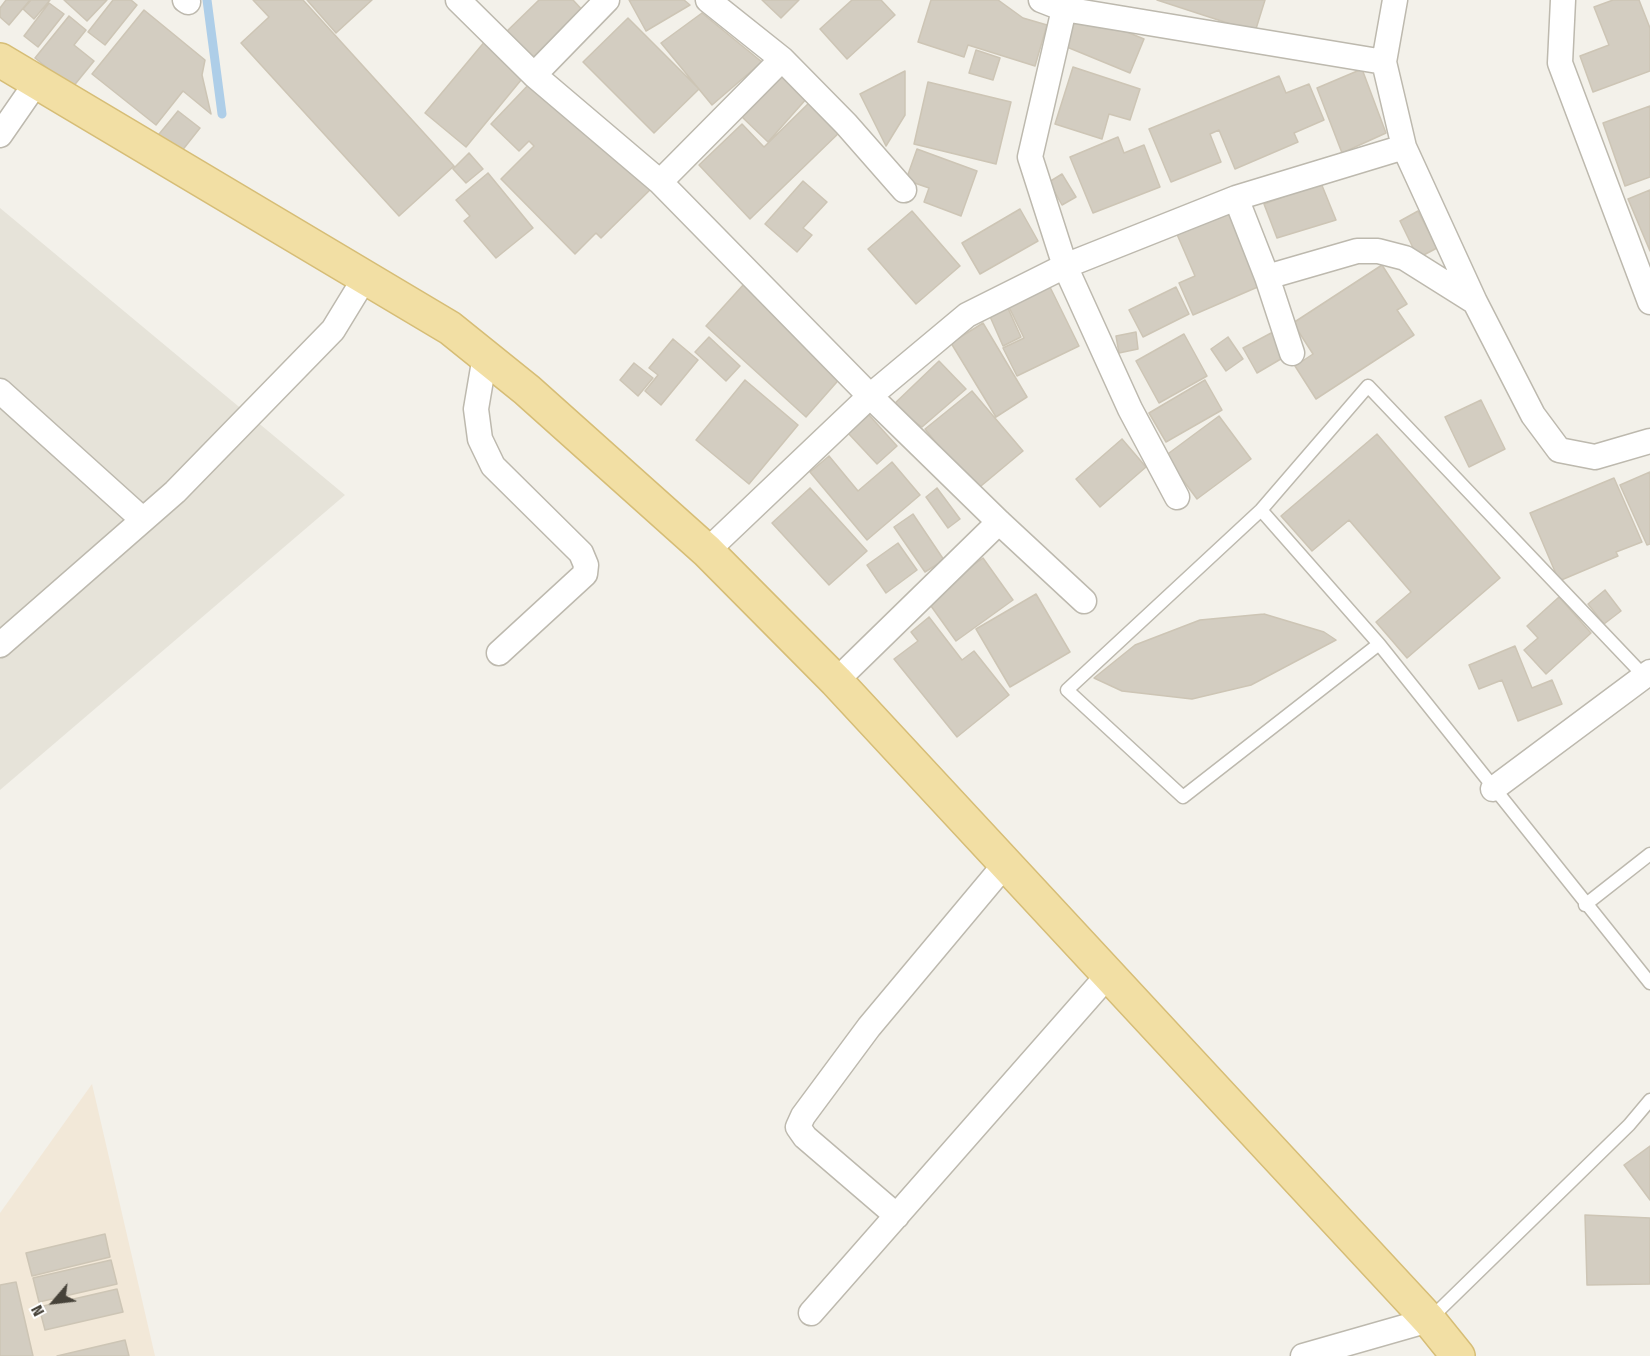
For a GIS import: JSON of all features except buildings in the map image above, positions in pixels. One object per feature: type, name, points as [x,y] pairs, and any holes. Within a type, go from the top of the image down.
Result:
[{"type":"main road","points":[[0,60],[450,328],[527,390],[707,551],[836,681],[1007,862],[1429,1320],[1458,1356]]},
{"type":"street","points":[[458,0],[534,75],[660,182],[870,396],[1084,601]]},
{"type":"street","points":[[534,75],[607,0]]},
{"type":"street","points":[[708,0],[782,59],[846,124],[904,190]]},
{"type":"street","points":[[1041,0],[1384,62]]},
{"type":"street","points":[[1395,0],[1384,62],[1404,147],[1475,302],[1533,415],[1559,450],[1595,457],[1650,441]]},
{"type":"street","points":[[1563,0],[1560,63],[1650,302]]},
{"type":"street","points":[[1065,4],[1030,157],[1065,266],[1130,409],[1177,497]]},
{"type":"street","points":[[660,182],[782,59]]},
{"type":"street","points":[[0,135],[36,83]]},
{"type":"street","points":[[707,551],[870,396],[968,315],[1065,266],[1236,198],[1404,147]]},
{"type":"street","points":[[1236,198],[1267,277],[1292,353]]},
{"type":"street","points":[[1267,277],[1357,251],[1378,251],[1405,258],[1475,302]]},
{"type":"street","points":[[0,645],[175,492],[333,330],[366,276]]},
{"type":"street","points":[[485,356],[476,410],[480,440],[493,466],[581,553],[586,565],[585,574],[499,652]]},
{"type":"street","points":[[0,391],[142,519]]},
{"type":"street","points":[[836,681],[999,522]]},
{"type":"street","points":[[1493,789],[1648,677]]},
{"type":"street","points":[[897,1216],[806,1137],[798,1127],[803,1116],[869,1027],[1007,862]]},
{"type":"street","points":[[811,1313],[1109,974]]},
{"type":"street","points":[[1303,1356],[1429,1320]]},
{"type":"lane","points":[[1379,644],[1182,797],[1067,690],[1261,510],[1368,386],[1648,677]]},
{"type":"lane","points":[[1261,510],[1379,644],[1585,905],[1650,983]]},
{"type":"lane","points":[[1585,905],[1650,854]]},
{"type":"lane","points":[[1429,1320],[1629,1125],[1650,1100]]},
{"type":"shaded area","points":[[0,208],[345,495],[0,790]]},
{"type":"shaded area","points":[[92,1084],[155,1356],[0,1356],[0,1213]]},
{"type":"waterway","points":[[207,0],[222,114]]}]
